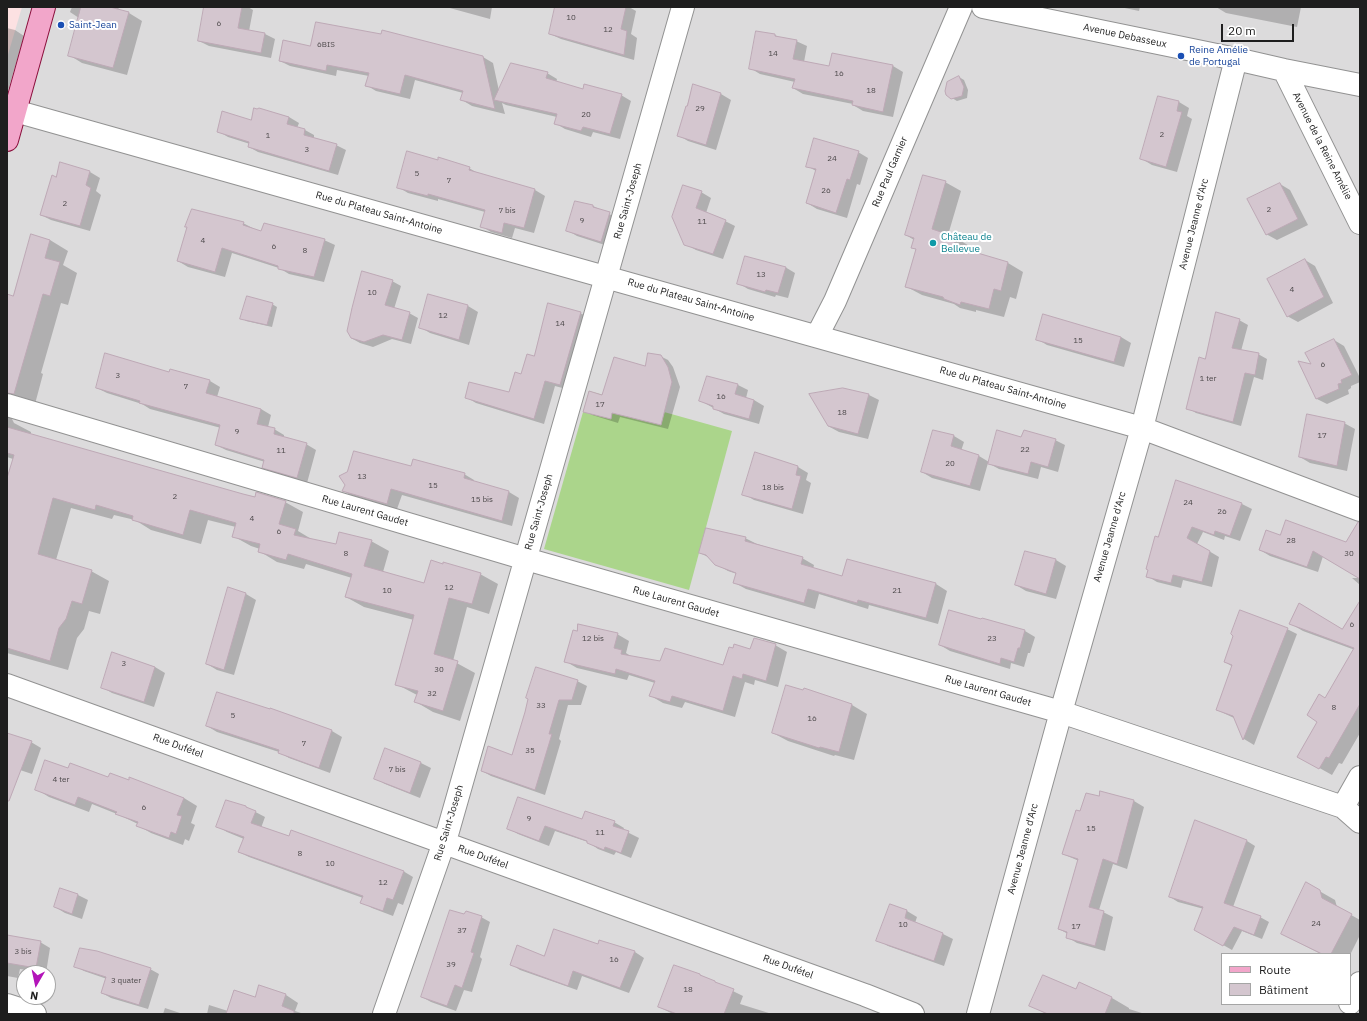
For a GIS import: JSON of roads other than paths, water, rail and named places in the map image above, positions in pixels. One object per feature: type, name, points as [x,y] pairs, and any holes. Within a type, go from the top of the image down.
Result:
[{"type":"main road","points":[[7,140],[44,7]]},
{"type":"street","name":"Rue Saint-Joseph","points":[[384,1014],[444,843],[683,7]]},
{"type":"street","name":"Rue Paul Garnier","points":[[817,336],[835,301],[961,7]]},
{"type":"street","name":"Avenue Debasseux","points":[[984,7],[1360,85]]},
{"type":"street","name":"Avenue Jeanne d'Arc","points":[[978,1014],[1061,712],[1142,428],[1236,59]]},
{"type":"street","name":"Avenue de la Reine Amélie","points":[[1284,70],[1360,223]]},
{"type":"street","name":"Rue du Plateau Saint-Antoine","points":[[15,111],[607,276],[1142,428],[1360,510]]},
{"type":"street","name":"Rue Laurent Gaudet","points":[[7,405],[526,558],[1061,712],[1343,807]]},
{"type":"street","name":"Rue Dufétel","points":[[7,685],[858,992],[913,1014]]},
{"type":"street","points":[[1360,777],[1343,807],[1360,822]]},
{"type":"street","points":[[1351,1001],[1360,983]]},
{"type":"street","points":[[7,1005],[35,1014]]},
{"type":"street","points":[[1344,1014],[1349,1005]]},
{"type":"place","name":"Saint-Jean","points":[[61,25]]},
{"type":"place","name":"Reine Amélie de Portugal","points":[[1181,56]]},
{"type":"place","name":"Château de Bellevue","points":[[933,243]]}]
